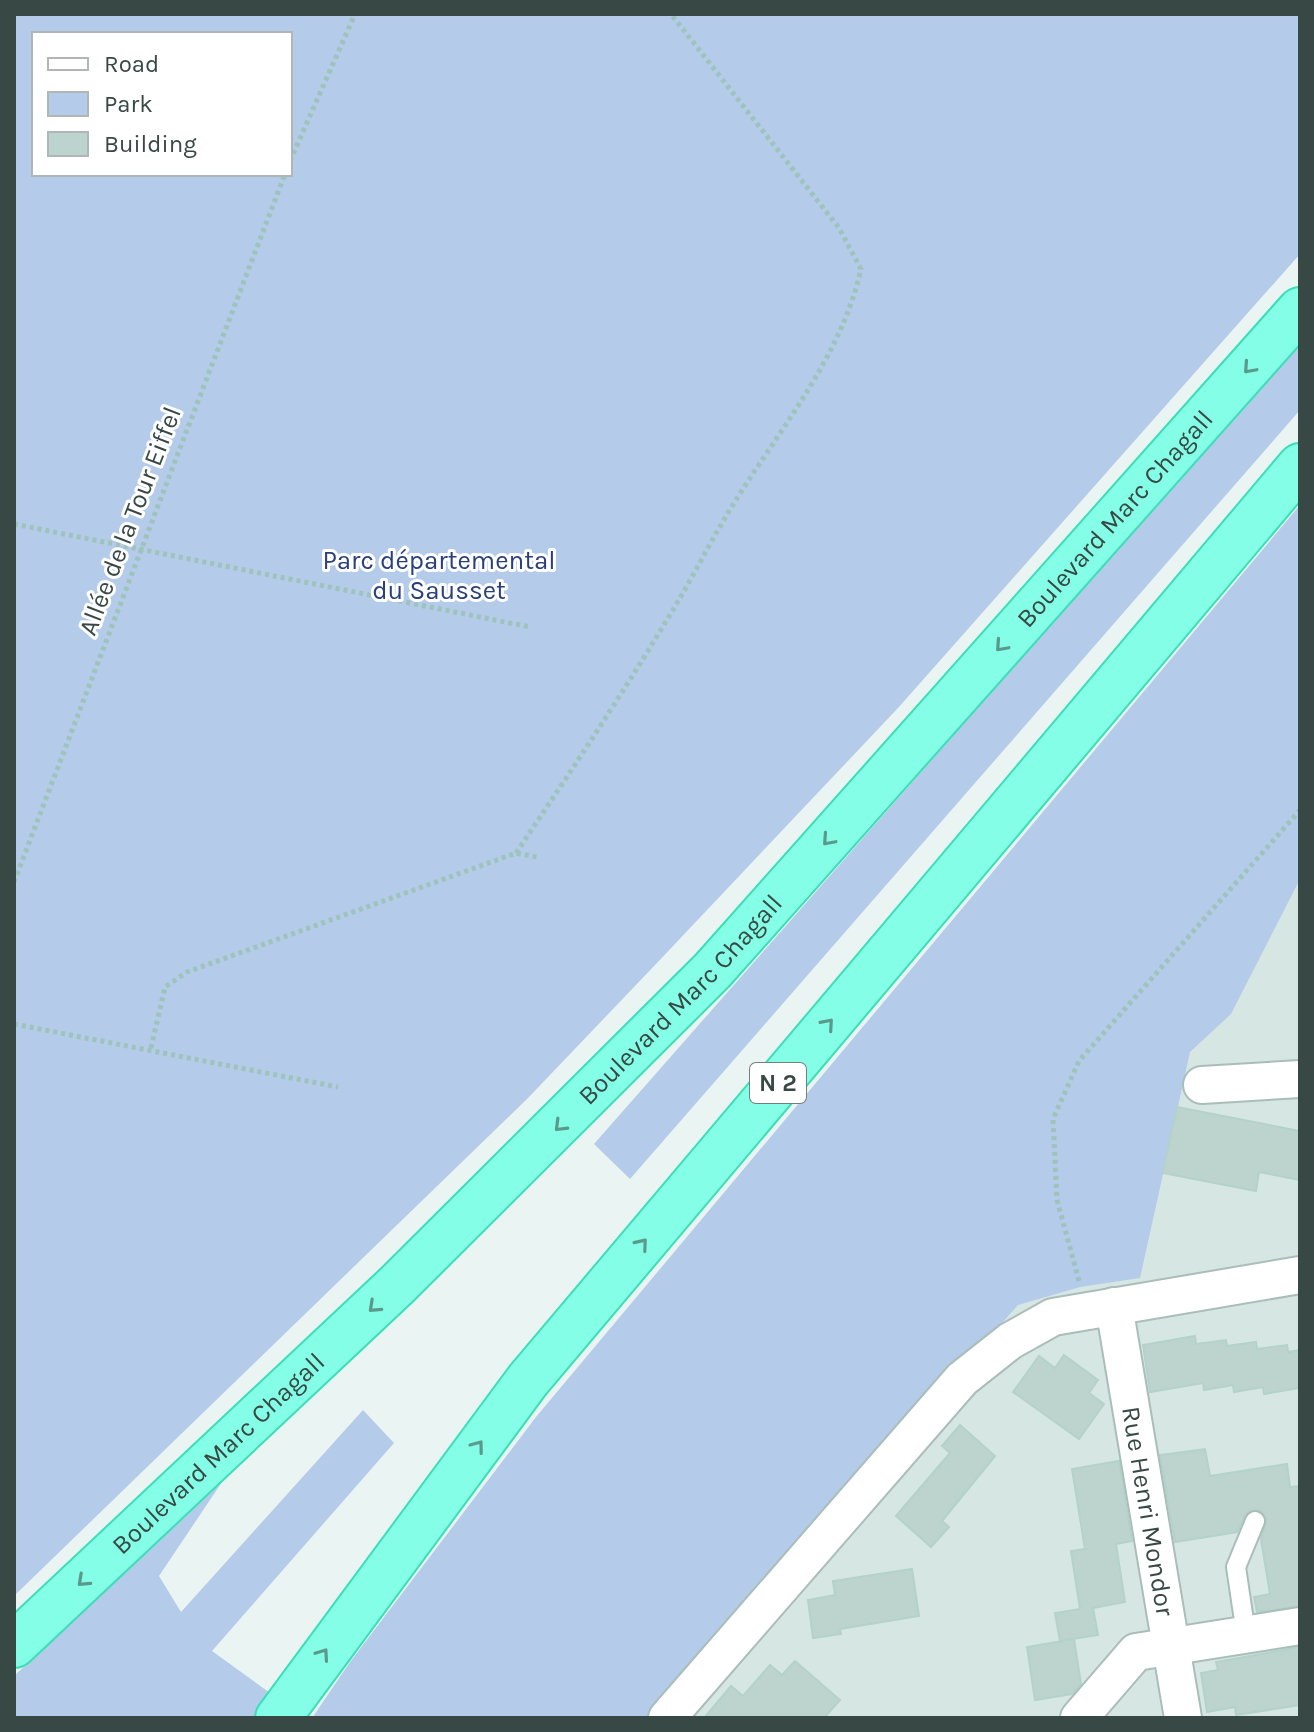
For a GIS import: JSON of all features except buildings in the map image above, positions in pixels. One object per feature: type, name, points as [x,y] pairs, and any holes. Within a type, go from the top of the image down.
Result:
[{"type":"highway","name":"Boulevard Marc Chagall","points":[[14,1645],[397,1285],[713,970],[1300,310]]},
{"type":"highway","name":"N 2","points":[[278,1718],[528,1380],[1300,466]]},
{"type":"street","points":[[1202,1085],[1300,1079]]},
{"type":"street","points":[[667,1718],[962,1379],[1010,1341],[1053,1317],[1300,1275]]},
{"type":"street","name":"Rue Henri Mondor","points":[[1100,1308],[1172,1646],[1183,1718]]},
{"type":"street","points":[[1079,1718],[1136,1652],[1300,1626]]},
{"type":"lane","points":[[1246,1634],[1236,1567],[1255,1521]]},
{"type":"path","points":[[292,156],[355,14]]},
{"type":"path","points":[[516,853],[672,612],[751,475],[794,414],[852,307],[861,269],[839,228],[671,14]]},
{"type":"path","name":"Allée de la Tour Eiffel","points":[[14,882],[284,176]]},
{"type":"path","points":[[14,524],[142,547],[530,627]]},
{"type":"path","points":[[1100,1308],[1057,1200],[1053,1119],[1079,1061],[1300,810]]},
{"type":"path","points":[[151,1048],[165,987],[187,972],[516,853],[537,857]]},
{"type":"path","points":[[14,1024],[151,1048],[338,1087]]},
{"type":"shaded area","points":[[1300,789],[1300,1718],[652,1718]]},
{"type":"green space","name":"Parc départemental du Sausset","points":[[14,14],[1300,14],[1300,254],[898,708],[528,1098],[14,1596]]},
{"type":"green space","points":[[1300,341],[1300,410],[630,1179],[594,1144]]},
{"type":"green space","points":[[1300,505],[1300,879],[1231,1014],[1190,1052],[1140,1278],[1080,1287],[1018,1305],[652,1718],[312,1718],[350,1662],[536,1417]]},
{"type":"green space","points":[[363,1410],[394,1443],[212,1651],[270,1693],[253,1718],[14,1718],[14,1676],[222,1482],[159,1576],[181,1612]]}]
